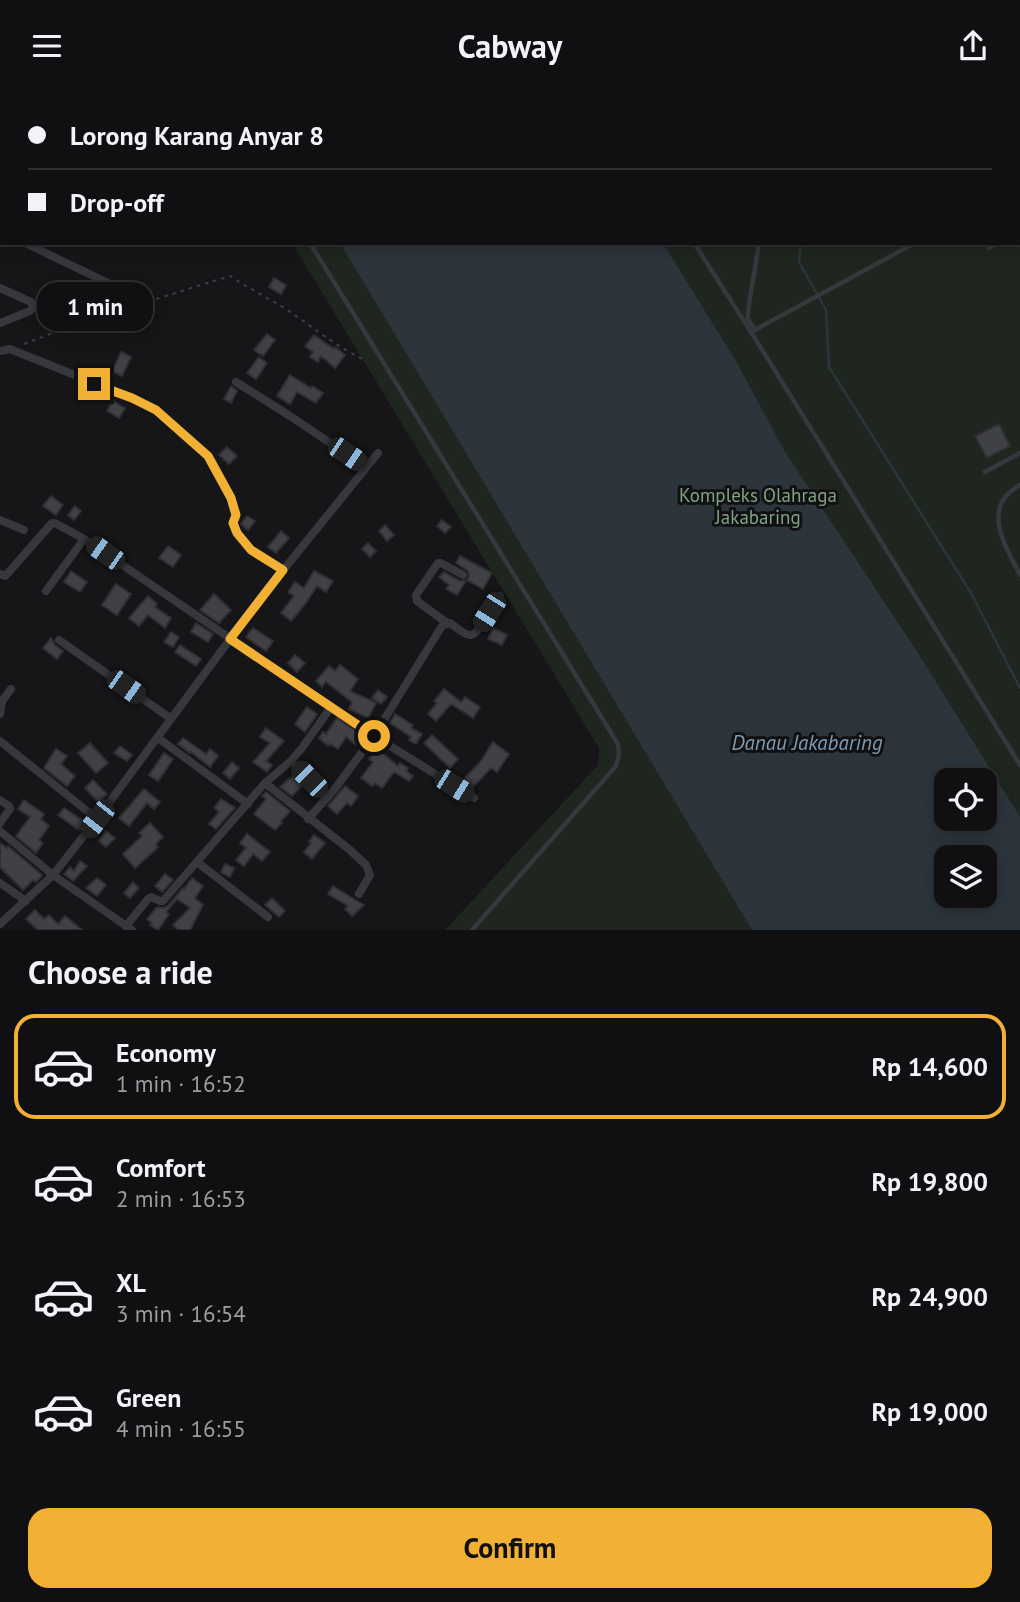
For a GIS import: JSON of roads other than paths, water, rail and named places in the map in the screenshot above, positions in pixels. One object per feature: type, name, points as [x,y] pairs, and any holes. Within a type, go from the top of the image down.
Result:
[{"type":"street","points":[[29,245],[135,296]]},
{"type":"street","points":[[0,288],[31,302],[33,307],[30,311],[0,323]]},
{"type":"street","points":[[0,351],[10,349],[156,410],[208,456],[231,498],[236,515],[233,523],[237,533],[251,550],[283,570]]},
{"type":"street","points":[[236,382],[366,467]]},
{"type":"street","points":[[0,925],[53,875],[283,570],[378,453]]},
{"type":"street","points":[[0,520],[24,530]]},
{"type":"street","points":[[0,574],[5,576],[52,523],[55,523],[84,538],[374,736],[474,799]]},
{"type":"street","points":[[46,591],[84,538]]},
{"type":"street","points":[[463,575],[438,563],[416,595],[417,601],[447,624],[473,634],[480,629],[500,596]]},
{"type":"street","points":[[308,819],[374,736],[440,630],[447,624]]},
{"type":"street","points":[[59,641],[170,718]]},
{"type":"street","points":[[0,714],[2,701],[11,689]]},
{"type":"street","points":[[0,831],[53,875],[129,928],[148,899],[151,897],[163,901],[265,783],[291,761],[331,707]]},
{"type":"street","points":[[158,738],[248,804]]},
{"type":"street","points":[[0,741],[97,819]]},
{"type":"street","points":[[291,761],[327,797]]},
{"type":"street","points":[[265,783],[366,865],[370,875],[359,894]]},
{"type":"street","points":[[0,800],[10,809],[0,823]]},
{"type":"street","points":[[197,862],[268,917]]},
{"type":"street","points":[[0,883],[26,901]]},
{"type":"lane","points":[[311,245],[618,744],[620,755],[616,766],[472,930]]},
{"type":"lane","points":[[695,245],[753,331],[1020,764]]},
{"type":"lane","points":[[753,331],[748,311],[759,245]]},
{"type":"lane","points":[[753,331],[911,245]]},
{"type":"lane","points":[[989,248],[994,245]]},
{"type":"lane","points":[[985,472],[1020,453]]},
{"type":"lane","points":[[1020,485],[1010,491],[997,512],[999,530],[1020,575]]},
{"type":"water","name":"Danau Jakabaring","points":[[341,245],[664,245],[737,363],[785,452],[918,653],[990,768],[934,768],[934,831],[997,831],[997,780],[1020,817],[1020,930],[752,930]]},
{"type":"waterway","points":[[801,245],[799,262],[826,310],[829,367],[971,593],[1020,688]]},
{"type":"park label","name":"Kompleks Olahraga Jakabaring","points":[[758,506]]}]
